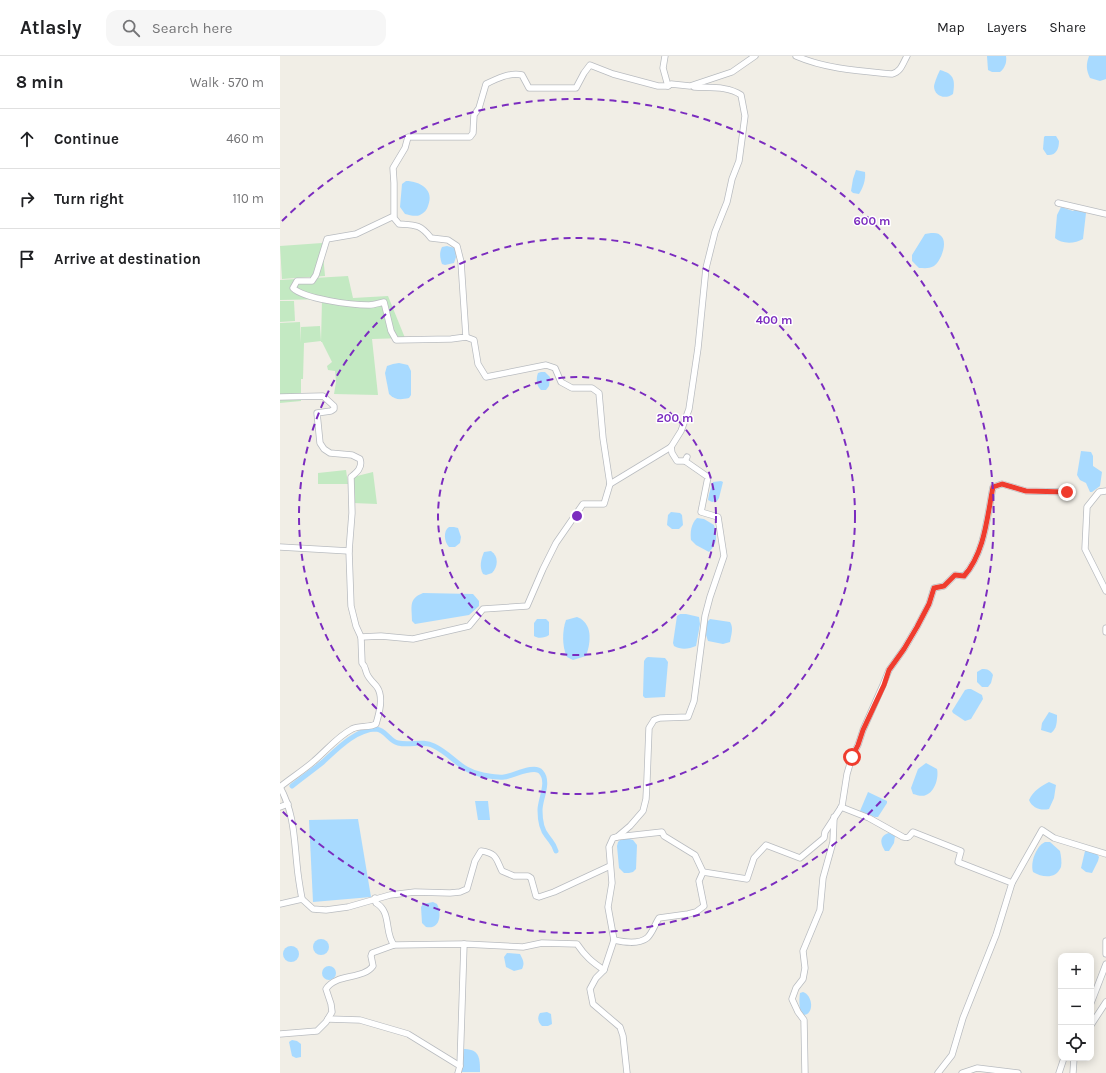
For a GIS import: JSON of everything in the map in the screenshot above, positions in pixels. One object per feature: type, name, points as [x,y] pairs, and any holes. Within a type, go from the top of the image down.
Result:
[{"type":"street","points":[[665,56],[663,68],[668,86]]},
{"type":"street","points":[[690,86],[732,72],[755,56]]},
{"type":"street","points":[[796,56],[812,63],[868,72],[892,74],[896,73],[902,67],[907,56]]},
{"type":"street","points":[[466,337],[461,262],[457,246],[448,240],[430,238],[425,230],[420,226],[398,224],[394,218],[393,168],[405,148],[408,137],[470,137],[473,133],[474,114],[479,108],[486,84],[497,78],[517,74],[522,75],[529,88],[576,88],[590,65],[613,74],[658,86],[668,86],[671,84],[726,88],[735,90],[741,95],[745,116],[739,161],[732,179],[727,202],[715,232],[706,268],[698,348],[689,409],[672,447],[672,453],[677,461],[686,459],[708,478],[701,512],[718,518],[724,556],[705,616],[694,701],[688,717],[660,718],[654,720],[649,728],[646,799],[643,811],[630,826],[617,837],[613,838],[609,848],[612,883],[608,908],[614,940],[604,970],[596,978],[590,989],[592,1002],[599,1010],[620,1027],[623,1036],[627,1073]]},
{"type":"street","points":[[1058,203],[1106,214]]},
{"type":"street","points":[[361,637],[381,636],[413,639],[469,626],[483,609],[527,606],[556,543],[583,504],[604,504],[610,484],[603,438],[599,393],[592,388],[572,388],[561,382],[555,368],[546,365],[486,377],[478,364],[474,340],[466,337],[451,339],[396,340],[391,330],[384,302],[370,305],[321,299],[297,292],[293,288],[298,281],[312,281],[316,275],[327,239],[356,234],[394,216]]},
{"type":"street","points":[[280,397],[323,396],[334,406],[334,409],[331,411],[317,413],[320,443],[324,449],[330,452],[352,455],[360,459],[360,468],[351,478],[352,513],[349,551],[351,606],[356,626],[361,637],[362,663],[365,667],[367,675],[379,688],[380,696],[380,705],[376,724],[372,726],[353,728],[342,735],[326,748],[313,762],[280,787],[292,816],[302,899],[313,909],[326,910],[348,907],[375,898],[390,895],[415,892],[455,892],[468,889],[475,861],[482,851],[489,852],[494,856],[502,871],[514,876],[528,876],[531,878],[536,896],[538,898],[610,866]]},
{"type":"street","points":[[610,484],[672,447]]},
{"type":"street","points":[[703,872],[747,879],[754,858],[766,845],[800,858],[824,838],[825,832],[841,807],[852,757],[884,685],[889,670],[917,627],[929,604],[934,588],[944,586],[955,575],[964,576],[974,560],[984,535],[993,487],[1002,484],[1026,491],[1067,492],[1071,494]]},
{"type":"street","points":[[1106,491],[1099,492],[1088,507],[1085,549],[1106,591]]},
{"type":"street","points":[[280,547],[349,551]]},
{"type":"street","points":[[280,807],[288,804]]},
{"type":"street","points":[[841,807],[869,818],[903,837],[909,837],[913,832],[961,851],[958,862],[1012,883]]},
{"type":"street","points":[[804,1073],[804,1020],[798,1012],[792,999],[796,988],[803,979],[805,968],[803,951],[820,910],[823,878],[833,842],[834,817]]},
{"type":"street","points":[[938,1073],[952,1055],[963,1018],[996,935],[1012,883],[1042,830],[1054,838],[1106,854]]},
{"type":"street","points":[[614,940],[626,943],[640,941],[646,938],[659,918],[696,912],[704,906],[700,881],[703,872],[695,855],[664,836],[662,832],[617,837]]},
{"type":"street","points":[[375,898],[376,904],[385,912],[390,941],[394,945]]},
{"type":"street","points":[[280,904],[302,899]]},
{"type":"street","points":[[1106,941],[1106,954]]},
{"type":"street","points":[[280,1034],[317,1031],[326,1022],[332,1012],[326,989],[329,984],[366,972],[373,966],[370,956],[372,953],[394,945],[464,944],[523,946],[542,943],[572,942],[578,944],[590,961],[604,970]]},
{"type":"street","points":[[458,1073],[460,1066],[464,944]]},
{"type":"street","points":[[1094,995],[1106,964]]},
{"type":"street","points":[[1094,1020],[1106,1002]]},
{"type":"street","points":[[328,1019],[360,1020],[408,1034],[460,1066]]},
{"type":"street","points":[[1059,1073],[1063,1061]]},
{"type":"street","points":[[1073,1073],[1074,1061]]},
{"type":"street","points":[[962,1073],[978,1068],[1018,1073]]},
{"type":"green space","points":[[322,243],[325,276],[282,279],[280,246]]},
{"type":"green space","points":[[348,276],[353,298],[388,296],[405,338],[372,339],[378,395],[334,394],[336,382],[335,371],[328,370],[327,366],[332,362],[322,342],[322,300],[330,299],[280,300],[280,280]]},
{"type":"green space","points":[[280,301],[294,301],[295,321],[280,322]]},
{"type":"green space","points":[[300,322],[301,343],[301,327],[320,326],[321,341],[304,343],[301,401],[280,403],[280,323]]},
{"type":"green space","points":[[346,470],[348,484],[318,484],[318,473]]},
{"type":"green space","points":[[373,472],[377,504],[353,503],[353,477]]},
{"type":"water","points":[[987,56],[1006,56],[1005,65],[1000,72],[992,72],[988,70]]},
{"type":"water","points":[[1089,56],[1106,56],[1106,79],[1100,81],[1090,78],[1087,67]]},
{"type":"water","points":[[940,70],[949,74],[954,82],[953,94],[947,97],[938,95],[934,89],[934,84]]},
{"type":"water","points":[[1045,136],[1056,136],[1059,141],[1058,149],[1055,153],[1047,155],[1043,149]]},
{"type":"water","points":[[856,170],[865,172],[864,183],[859,194],[851,191]]},
{"type":"water","points":[[406,181],[411,181],[421,185],[428,191],[430,200],[428,207],[418,216],[405,214],[400,207],[402,184]]},
{"type":"water","points":[[1061,207],[1073,211],[1076,209],[1086,213],[1083,239],[1068,243],[1055,238],[1057,215]]},
{"type":"water","points":[[925,234],[938,234],[943,238],[943,251],[939,260],[934,266],[919,268],[912,261],[912,255]]},
{"type":"water","points":[[447,246],[455,248],[456,257],[454,263],[445,265],[442,264],[440,253],[442,247]]},
{"type":"water","points":[[399,363],[408,365],[411,371],[411,395],[409,398],[398,399],[389,394],[385,373],[387,366]]},
{"type":"water","points":[[541,372],[545,372],[550,377],[549,386],[546,390],[541,390],[537,384],[537,375]]},
{"type":"water","points":[[1081,451],[1091,452],[1093,456],[1093,466],[1102,472],[1100,486],[1092,492],[1090,492],[1086,483],[1080,480],[1077,475]]},
{"type":"water","points":[[713,482],[723,482],[717,501],[712,502],[708,500]]},
{"type":"water","points":[[671,512],[680,513],[682,515],[683,525],[679,529],[672,529],[667,525],[668,515]]},
{"type":"water","points":[[697,518],[704,519],[714,525],[716,539],[714,546],[709,552],[696,545],[691,540],[691,528]]},
{"type":"water","points":[[449,527],[458,528],[461,537],[460,543],[455,547],[449,547],[446,542],[445,534]]},
{"type":"water","points":[[491,551],[494,553],[497,562],[496,568],[492,573],[486,575],[483,574],[482,571],[481,560],[484,552]]},
{"type":"water","points":[[423,593],[473,594],[479,601],[479,606],[469,615],[415,624],[412,621],[412,604],[418,595]]},
{"type":"water","points":[[680,614],[699,617],[700,624],[696,646],[685,649],[674,646],[673,643],[677,616]]},
{"type":"water","points":[[577,617],[586,624],[590,639],[586,656],[573,660],[567,657],[565,653],[563,634],[566,620]]},
{"type":"water","points":[[537,619],[546,619],[549,622],[549,635],[546,637],[537,638],[534,636],[534,623]]},
{"type":"water","points":[[710,619],[730,622],[732,629],[730,642],[723,644],[708,641],[706,635],[707,622]]},
{"type":"water","points":[[648,657],[665,658],[668,662],[665,697],[645,698],[643,696],[644,661]]},
{"type":"water","points":[[982,669],[989,670],[993,675],[991,683],[988,687],[982,687],[977,682],[977,672]]},
{"type":"water","points":[[968,689],[982,695],[983,699],[971,719],[965,721],[952,711],[965,690]]},
{"type":"water","points":[[1049,712],[1057,715],[1056,727],[1051,733],[1041,730],[1042,723]]},
{"type":"water","points":[[926,763],[937,769],[936,784],[932,791],[924,796],[913,794],[911,788],[918,769]]},
{"type":"water","points":[[1049,782],[1056,785],[1054,798],[1049,809],[1043,810],[1037,808],[1030,803],[1029,800],[1035,791]]},
{"type":"water","points":[[868,792],[887,801],[878,817],[860,811]]},
{"type":"water","points":[[475,801],[488,801],[490,820],[478,820]]},
{"type":"water","points":[[358,819],[371,897],[313,902],[309,820]]},
{"type":"water","points":[[889,833],[895,836],[894,843],[889,851],[885,851],[881,840],[883,836]]},
{"type":"water","points":[[622,838],[633,840],[637,845],[636,869],[633,872],[624,873],[619,868],[617,846],[618,842]]},
{"type":"water","points":[[1045,842],[1050,842],[1060,851],[1061,857],[1061,867],[1059,871],[1056,874],[1049,876],[1037,874],[1033,872],[1032,868],[1036,851]]},
{"type":"water","points":[[1085,851],[1093,852],[1099,857],[1092,873],[1086,872],[1081,868]]},
{"type":"water","points":[[433,902],[437,904],[439,908],[439,920],[434,926],[426,927],[422,923],[421,907],[423,904]]},
{"type":"water","points":[[318,939],[324,939],[329,944],[327,953],[324,955],[318,955],[313,950],[313,944]]},
{"type":"water","points":[[288,946],[294,946],[299,951],[297,960],[294,962],[288,962],[283,957],[283,951]]},
{"type":"water","points":[[507,953],[520,954],[523,960],[522,969],[514,971],[506,967],[504,957]]},
{"type":"water","points":[[326,966],[332,966],[336,970],[336,976],[332,980],[326,980],[322,976],[322,970]]},
{"type":"water","points":[[803,992],[811,1001],[811,1009],[806,1014],[802,1015],[799,998],[800,993]]},
{"type":"water","points":[[547,1012],[551,1014],[552,1024],[542,1026],[539,1022],[539,1015],[540,1013]]},
{"type":"water","points":[[292,1040],[301,1044],[301,1057],[296,1058],[292,1056],[289,1042]]},
{"type":"water","points":[[462,1049],[472,1050],[477,1054],[480,1062],[480,1072],[460,1072]]},
{"type":"waterway","points":[[292,786],[354,736],[361,732],[376,729],[382,731],[398,743],[430,744],[441,750],[468,770],[475,773],[502,777],[534,769],[541,772],[545,781],[540,806],[541,824],[556,851]]},
{"type":"route","points":[[852,757],[884,685],[889,670],[917,627],[929,604],[934,588],[944,586],[955,575],[964,576],[974,560],[984,535],[993,487],[1002,484],[1026,491],[1067,492]]}]
